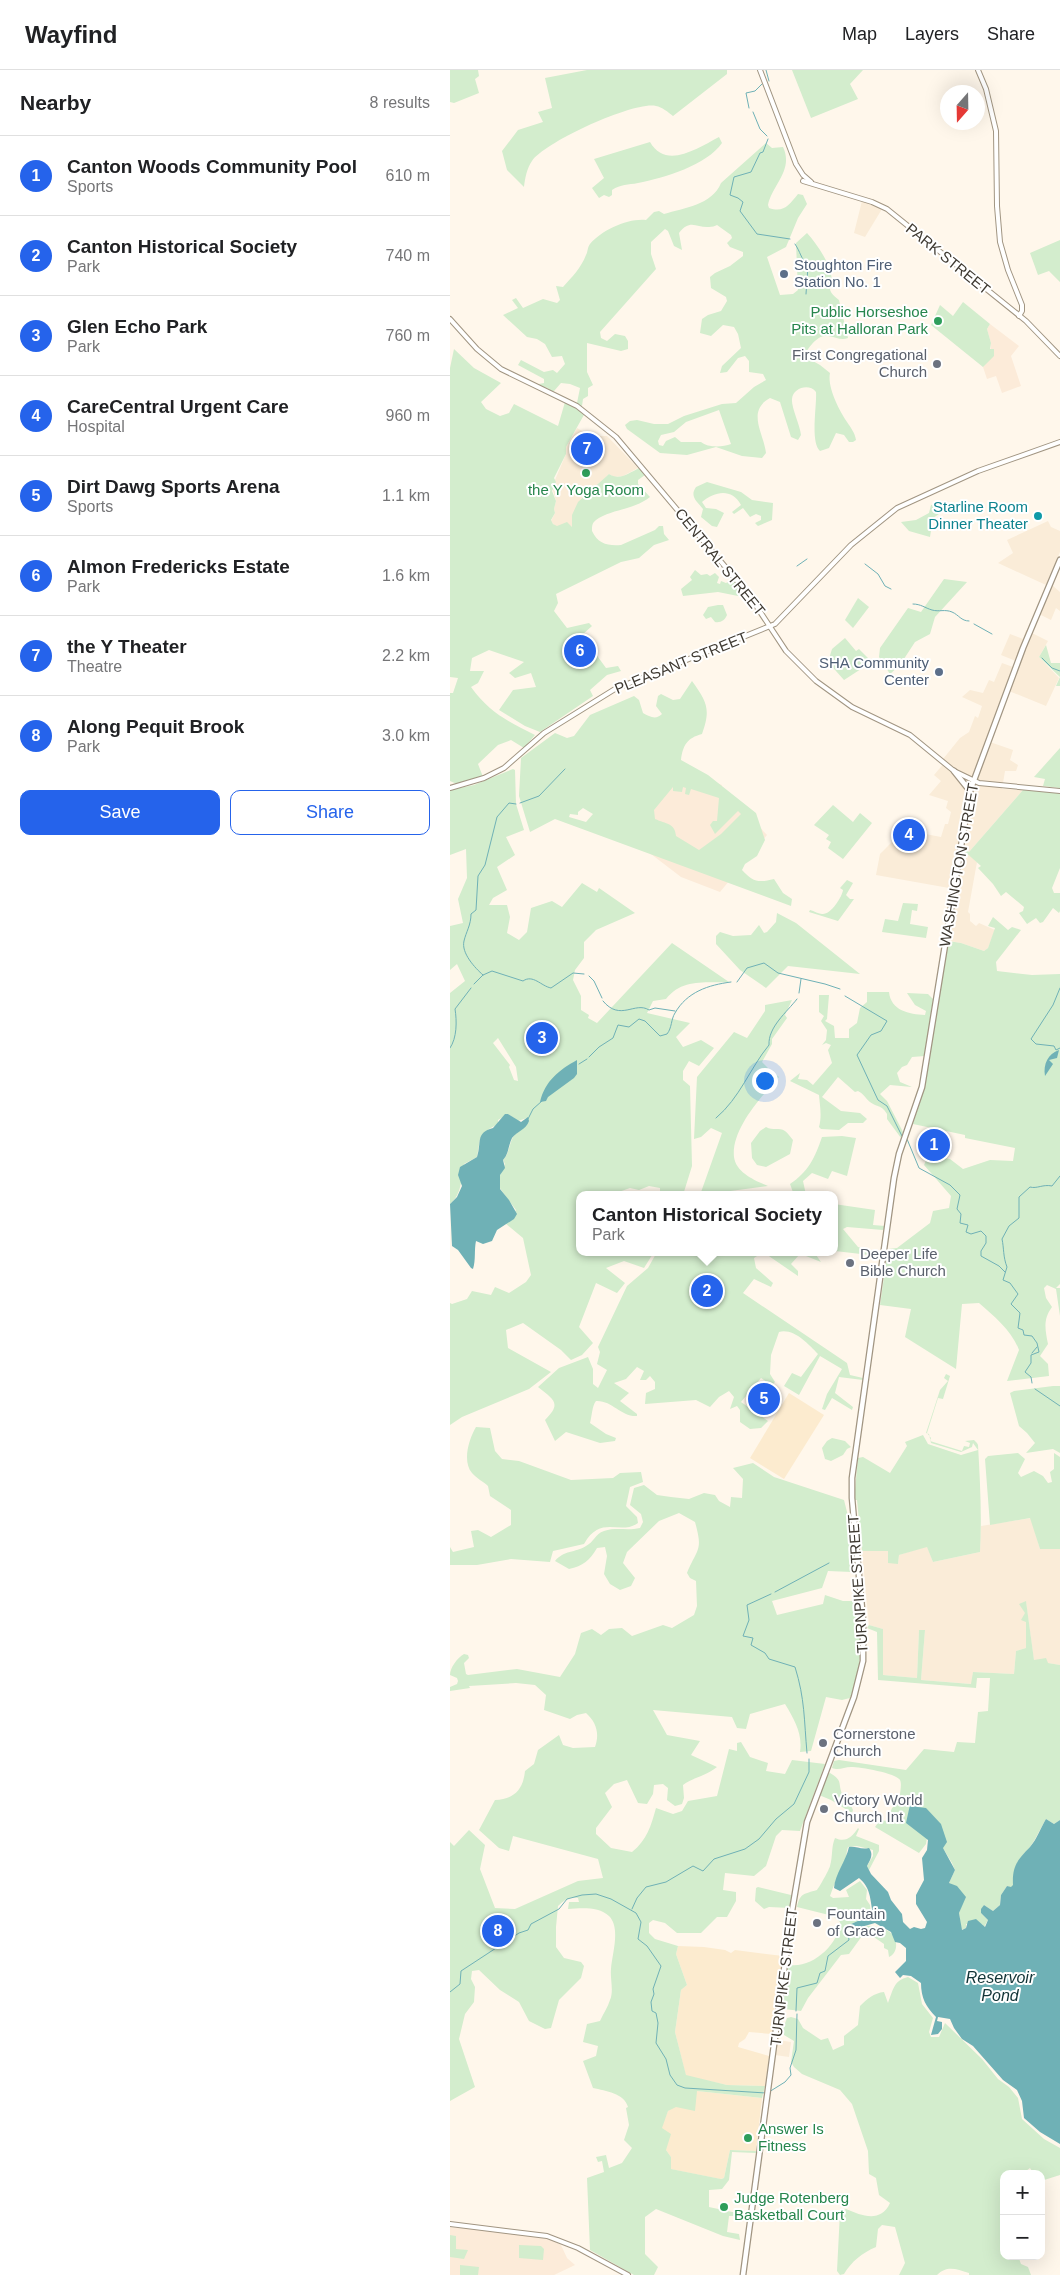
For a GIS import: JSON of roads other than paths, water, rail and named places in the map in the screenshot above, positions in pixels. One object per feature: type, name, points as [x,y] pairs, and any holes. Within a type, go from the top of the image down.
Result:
[{"type":"main road","points":[[760,70],[796,164],[806,182]]},
{"type":"main road","points":[[978,70],[986,89],[996,131],[996,201],[1000,242],[1019,301],[1020,308],[1017,315]]},
{"type":"main road","name":"PARK STREET","points":[[806,182],[822,186]]},
{"type":"main road","name":"PARK STREET","points":[[806,182],[879,204],[887,209],[1037,331],[1060,356]]},
{"type":"main road","name":"CENTRAL STREET","points":[[450,319],[477,349],[501,369],[577,406],[609,430],[749,594],[786,651],[824,689],[852,707],[910,735],[954,772],[973,781],[1060,791]]},
{"type":"main road","name":"PLEASANT STREET","points":[[450,788],[484,778],[504,768],[531,743],[555,725],[615,688],[770,627],[851,545],[897,508],[978,471],[1060,442]]},
{"type":"main road","name":"WASHINGTON STREET","points":[[910,1123],[923,1085],[970,791],[1026,639],[1060,560]]},
{"type":"main road","points":[[954,772],[970,791]]},
{"type":"main road","name":"TURNPIKE STREET","points":[[743,2275],[792,1911],[807,1821],[854,1697],[864,1662],[864,1629],[852,1498],[852,1478],[894,1178],[910,1123]]},
{"type":"main road","points":[[450,2224],[547,2236],[571,2245],[628,2275]]},
{"type":"water","points":[[1059,1050],[1057,1058],[1049,1060],[1053,1064],[1045,1076],[1047,1060]]},
{"type":"water","points":[[577,1060],[577,1074],[574,1078],[548,1097],[546,1101],[540,1102],[549,1082],[564,1068]]},
{"type":"water","points":[[505,1114],[521,1122],[528,1117],[529,1121],[512,1138],[503,1160],[505,1168],[500,1175],[500,1189],[517,1214],[514,1219],[497,1230],[492,1241],[483,1244],[476,1241],[473,1269],[458,1250],[452,1246],[450,1204],[457,1197],[462,1186],[458,1175],[460,1167],[477,1157],[481,1135],[493,1128]]},
{"type":"water","name":"Reservoir Pond","points":[[911,1800],[918,1807],[926,1808],[941,1824],[947,1842],[943,1848],[955,1870],[949,1883],[957,1886],[966,1897],[959,1913],[962,1930],[966,1928],[968,1921],[976,1919],[985,1927],[988,1920],[981,1913],[981,1909],[984,1905],[993,1911],[1000,1905],[1001,1895],[1007,1886],[1011,1887],[1013,1885],[1013,1873],[1016,1864],[1037,1837],[1046,1819],[1054,1824],[1060,1820],[1060,2144],[1040,2132],[1024,2118],[1022,2101],[1017,2090],[1003,2080],[973,2046],[962,2039],[950,2019],[938,2017],[937,2021],[942,2022],[942,2029],[938,2034],[931,2035],[936,2017],[929,2010],[925,2002],[921,1983],[911,1976],[903,1975],[900,1978],[895,1972],[906,1961],[906,1948],[900,1943],[895,1942],[891,1932],[875,1923],[854,1929],[849,1925],[873,1914],[868,1890],[859,1878],[840,1891],[834,1888],[836,1878],[849,1847],[852,1847],[869,1848],[871,1855],[867,1866],[871,1874],[888,1892],[891,1900],[902,1914],[903,1922],[910,1929],[914,1927],[925,1928],[927,1922],[916,1904],[916,1895],[924,1880],[922,1858],[927,1850],[928,1840],[906,1823]]},
{"type":"waterway","points":[[766,70],[769,81]]},
{"type":"waterway","points":[[749,108],[746,93],[755,91],[762,84]]},
{"type":"waterway","points":[[753,112],[760,129],[767,136]]},
{"type":"waterway","points":[[768,139],[763,152],[760,153],[751,172],[734,177],[730,195],[743,202],[740,211],[757,234],[790,239]]},
{"type":"waterway","points":[[795,244],[808,266],[806,294]]},
{"type":"waterway","points":[[797,566],[807,559]]},
{"type":"waterway","points":[[865,564],[878,574],[885,586],[891,589]]},
{"type":"waterway","points":[[913,604],[935,611],[949,611],[969,621]]},
{"type":"waterway","points":[[974,624],[992,634]]},
{"type":"waterway","points":[[1042,658],[1052,668],[1060,671]]},
{"type":"waterway","points":[[520,803],[539,796],[565,769]]},
{"type":"waterway","points":[[483,975],[467,955],[464,941],[471,914],[476,910],[478,876],[485,865],[497,817],[509,803],[516,804]]},
{"type":"waterway","points":[[737,982],[747,968],[764,963],[778,973],[840,989]]},
{"type":"waterway","points":[[474,984],[483,975],[492,971],[523,981],[527,979],[534,980],[551,988],[573,973],[584,974]]},
{"type":"waterway","points":[[589,976],[594,981],[602,998]]},
{"type":"waterway","points":[[799,993],[801,979]]},
{"type":"waterway","points":[[589,1057],[599,1047],[613,1038],[618,1025],[629,1027],[639,1019],[645,1021],[660,1036],[667,1034],[675,1013],[692,995],[714,985],[731,982]]},
{"type":"waterway","points":[[450,1048],[456,1029],[455,1009],[471,988]]},
{"type":"waterway","points":[[1060,988],[1053,1005],[1031,1039],[1036,1044],[1054,1046],[1056,1050],[1060,1048]]},
{"type":"waterway","points":[[845,996],[887,1021],[881,1031],[871,1035],[857,1055],[878,1100],[887,1106],[902,1136]]},
{"type":"waterway","points":[[716,1118],[732,1101],[769,1045],[775,1026],[797,999]]},
{"type":"waterway","points":[[603,1001],[609,1007],[621,1011],[638,1008],[675,1011]]},
{"type":"waterway","points":[[579,1064],[587,1059]]},
{"type":"waterway","points":[[528,1119],[533,1109],[542,1101]]},
{"type":"waterway","points":[[907,1139],[919,1168],[950,1185],[960,1195],[957,1209],[961,1214],[960,1223],[968,1225],[966,1232],[971,1234],[981,1231],[986,1236],[986,1243],[981,1251],[981,1256],[999,1266],[1005,1272]]},
{"type":"waterway","points":[[1032,1383],[1031,1377],[1025,1372],[1031,1363],[1031,1355],[1039,1352],[1037,1343],[1032,1336],[1024,1335],[1023,1330],[1018,1328],[1020,1313],[1011,1304],[1018,1294],[1010,1283],[1003,1280],[1007,1267],[1002,1239],[1009,1226],[1019,1218],[1019,1197],[1030,1187],[1052,1186],[1060,1176]]},
{"type":"waterway","points":[[1032,1353],[1037,1347]]},
{"type":"waterway","points":[[1035,1389],[1060,1406]]},
{"type":"waterway","points":[[775,1592],[829,1563]]},
{"type":"waterway","points":[[771,1594],[747,1605],[749,1620],[743,1636],[753,1638],[751,1645],[765,1653],[769,1659],[795,1667],[805,1720],[807,1753]]},
{"type":"waterway","points":[[632,1909],[637,1898],[646,1887],[666,1882],[693,1866],[703,1871],[714,1859],[745,1849],[759,1839],[776,1819],[794,1804],[809,1772],[809,1759]]},
{"type":"waterway","points":[[450,1992],[460,1984],[461,1971],[519,1933],[528,1930],[531,1924],[559,1909],[567,1899],[596,1894],[611,1899],[636,1913],[641,1922],[638,1939],[647,1946],[661,1966],[653,1989],[654,1994],[651,2002],[652,2011],[656,2013],[658,2023],[656,2043],[666,2059],[670,2075],[677,2085],[685,2088],[766,2093]]},
{"type":"waterway","points":[[796,2011],[797,1988],[817,1983],[820,1973],[825,1971],[828,1956],[849,1940],[848,1933],[851,1927]]},
{"type":"waterway","points":[[769,2092],[785,2082],[791,2075],[790,2068],[796,2050],[797,2014]]},
{"type":"place","name":"Stoughton Fire Station No. 1","points":[[784,274]]},
{"type":"place","name":"Public Horseshoe Pits at Halloran Park","points":[[938,321]]},
{"type":"place","name":"First Congregational Church","points":[[937,364]]},
{"type":"place","name":"the Y Theater","points":[[587,449]]},
{"type":"place","name":"the Y Yoga Room","points":[[586,473]]},
{"type":"place","name":"Starline Room Dinner Theater","points":[[1038,516]]},
{"type":"place","name":"Almon Fredericks Estate","points":[[580,651]]},
{"type":"place","name":"SHA Community Center","points":[[939,672]]},
{"type":"place","name":"CareCentral Urgent Care","points":[[909,835]]},
{"type":"place","name":"Glen Echo Park","points":[[542,1038]]},
{"type":"place","name":"Canton Woods Community Pool","points":[[934,1145]]},
{"type":"place","name":"Deeper Life Bible Church","points":[[850,1263]]},
{"type":"place","name":"Canton Historical Society","points":[[707,1291]]},
{"type":"place","name":"Dirt Dawg Sports Arena","points":[[764,1399]]},
{"type":"place","name":"Cornerstone Church","points":[[823,1743]]},
{"type":"place","name":"Victory World Church Int","points":[[824,1809]]},
{"type":"place","name":"Fountain of Grace","points":[[817,1923]]},
{"type":"place","name":"Along Pequit Brook","points":[[498,1931]]},
{"type":"place","name":"Answer Is Fitness","points":[[748,2138]]},
{"type":"place","name":"Judge Rotenberg Basketball Court","points":[[724,2207]]}]
